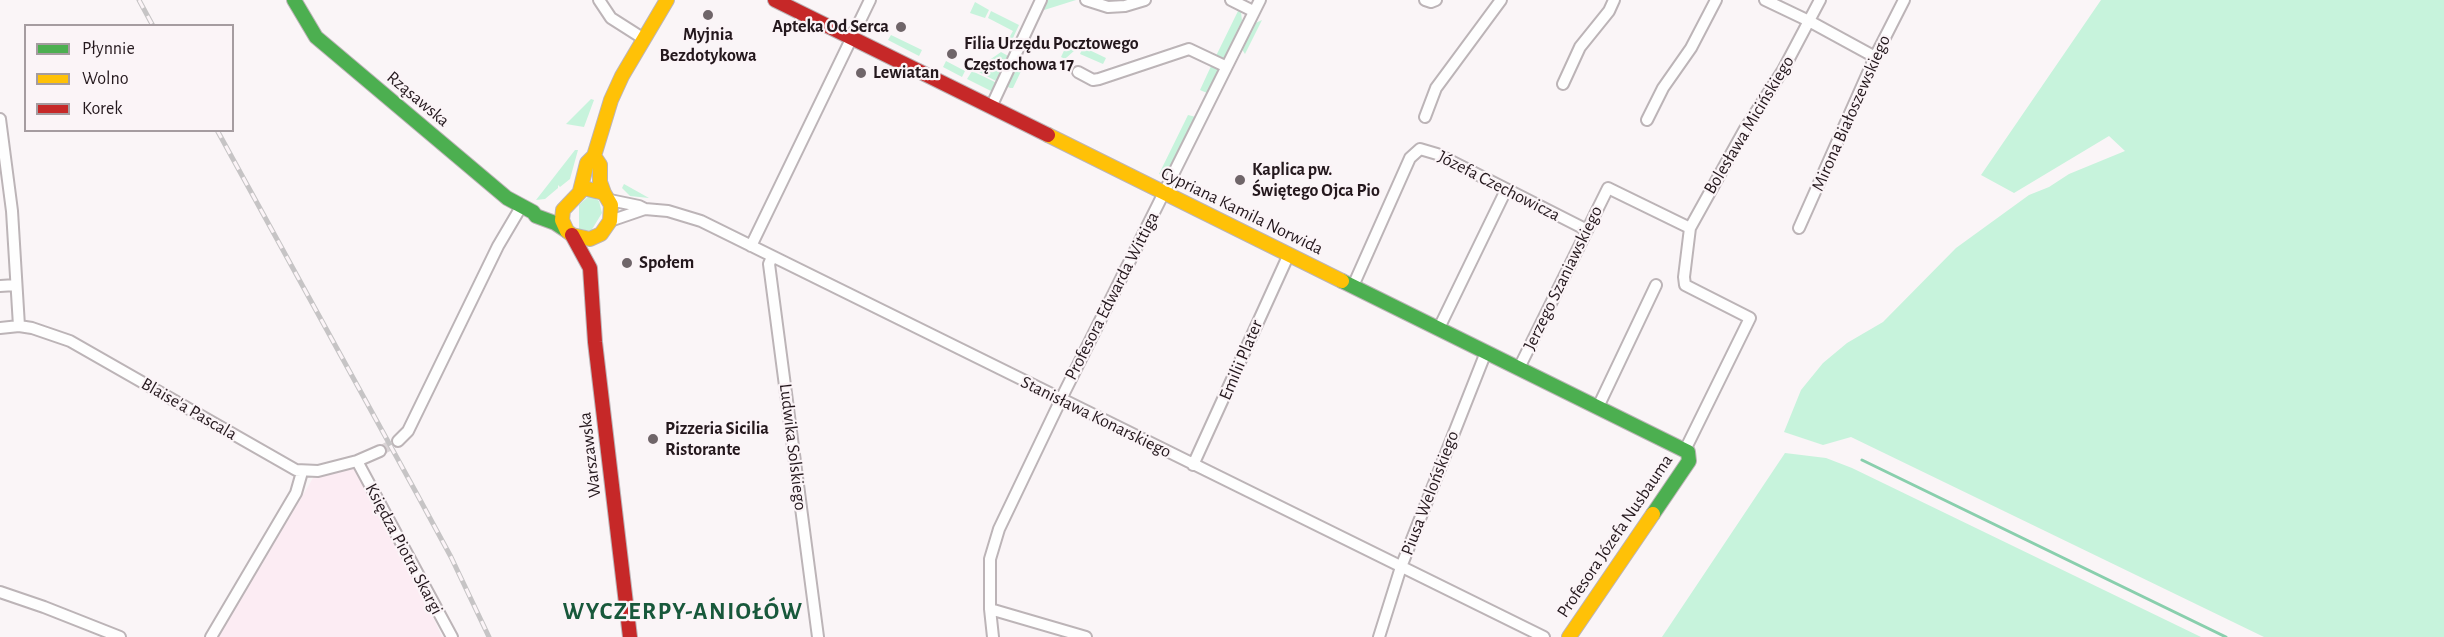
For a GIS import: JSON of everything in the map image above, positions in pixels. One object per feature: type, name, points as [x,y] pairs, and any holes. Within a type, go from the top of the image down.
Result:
[{"type":"street","name":"Rząsawska","points":[[294,0],[316,37],[498,190],[536,216],[555,223],[569,233]]},
{"type":"street","points":[[599,0],[611,18],[644,39]]},
{"type":"street","name":"Cypriana Kamila Norwida","points":[[775,0],[1688,453]]},
{"type":"street","points":[[751,246],[870,0]]},
{"type":"street","points":[[991,107],[1041,0]]},
{"type":"street","points":[[1086,0],[1108,7],[1125,6],[1145,0]]},
{"type":"street","points":[[1231,0],[1253,11]]},
{"type":"street","name":"Profesora Edwarda Wittiga","points":[[993,637],[990,609],[990,559],[999,529],[1225,66],[1260,0]]},
{"type":"street","points":[[1425,0],[1431,2],[1436,0]]},
{"type":"street","points":[[1425,117],[1436,88],[1502,0]]},
{"type":"street","points":[[1563,84],[1580,47],[1609,11],[1614,0]]},
{"type":"street","points":[[1647,120],[1663,88],[1692,48],[1716,0]]},
{"type":"street","points":[[1765,0],[1875,57]]},
{"type":"street","name":"Bolesława Micińskiego","points":[[1690,228],[1709,190],[1783,70],[1820,0]]},
{"type":"street","name":"Mirona Białoszewskiego","points":[[1799,228],[1875,57],[1904,0]]},
{"type":"street","points":[[594,156],[600,165],[600,182],[612,210],[610,221],[601,234],[590,239],[569,233],[562,215],[566,206],[580,191],[587,163],[594,156],[611,100],[622,76],[669,1]]},
{"type":"street","points":[[1078,72],[1093,80],[1099,79],[1189,49],[1225,66]]},
{"type":"street","points":[[0,119],[12,211],[19,326]]},
{"type":"street","name":"Józefa Czechowicza","points":[[1353,286],[1410,158],[1420,149],[1437,154],[1587,230]]},
{"type":"street","name":"Jerzego Szaniawskiego","points":[[1519,368],[1608,188],[1690,228]]},
{"type":"street","points":[[580,191],[590,189],[607,197]]},
{"type":"street","points":[[1439,328],[1506,190]]},
{"type":"street","name":"Stanisława Konarskiego","points":[[607,197],[645,209],[668,211],[689,217],[751,246],[1544,637]]},
{"type":"street","points":[[398,441],[408,431],[498,246],[527,209],[566,206]]},
{"type":"street","name":"Stanisława Konarskiego","points":[[610,221],[640,213],[645,209]]},
{"type":"street","points":[[1688,453],[1750,318],[1685,285],[1690,228]]},
{"type":"street","name":"Warszawska","points":[[569,233],[590,268],[595,342],[630,637]]},
{"type":"street","name":"Warszawska","points":[[590,268],[595,260],[601,234]]},
{"type":"street","name":"Emilii Plater","points":[[1193,465],[1289,254]]},
{"type":"street","name":"Ludwika Solskiego","points":[[772,257],[770,264],[818,637]]},
{"type":"street","points":[[0,286],[16,285]]},
{"type":"street","points":[[1598,407],[1656,285]]},
{"type":"street","name":"Blaise'a Pascala","points":[[0,328],[19,326],[70,341],[302,472]]},
{"type":"street","name":"Piusa Welońskiego","points":[[1379,637],[1401,567],[1486,352]]},
{"type":"street","points":[[211,637],[296,493],[302,472],[318,471],[357,461],[380,451]]},
{"type":"street","name":"Profesora Józefa Nusbauma","points":[[1569,637],[1689,461],[1688,453]]},
{"type":"street","name":"Księdza Piotra Skargi","points":[[357,461],[452,637]]},
{"type":"street","points":[[0,592],[120,637]]},
{"type":"street","points":[[990,609],[1086,637]]},
{"type":"shaded area","points":[[355,467],[400,542],[442,637],[218,637],[313,478]]},
{"type":"green space","points":[[1045,0],[1076,0],[1041,11]]},
{"type":"green space","points":[[2101,0],[2444,0],[2444,637],[2264,637],[1851,437],[1823,445],[1784,432],[1801,390],[1823,363],[1847,343],[1883,322],[1956,248],[2029,195],[2049,187],[2069,174],[2125,151],[2109,136],[2014,193],[1981,175]]},
{"type":"green space","points":[[975,2],[989,10],[985,18],[970,13]]},
{"type":"green space","points":[[1239,9],[1242,21],[1223,60],[1215,58]]},
{"type":"green space","points":[[991,11],[1019,25],[1012,40],[1009,38],[1013,31],[988,18]]},
{"type":"green space","points":[[1262,20],[1245,54],[1241,48],[1249,26]]},
{"type":"green space","points":[[891,35],[922,50],[919,56],[888,40]]},
{"type":"green space","points":[[1069,40],[1081,46],[1079,51],[1075,50],[1065,59],[1061,57]]},
{"type":"green space","points":[[1083,47],[1106,58],[1103,64],[1080,54]]},
{"type":"green space","points":[[1001,52],[1010,57],[998,82],[975,70]]},
{"type":"green space","points":[[946,61],[965,71],[962,77],[943,67]]},
{"type":"green space","points":[[1015,61],[1024,65],[1013,88],[1010,88],[1004,85]]},
{"type":"green space","points":[[1212,64],[1217,67],[1218,71],[1207,93],[1200,90]]},
{"type":"green space","points":[[972,71],[997,83],[993,92],[967,79]]},
{"type":"green space","points":[[591,99],[594,100],[584,127],[566,124]]},
{"type":"green space","points":[[1188,115],[1196,117],[1167,177],[1159,174]]},
{"type":"green space","points":[[575,150],[578,150],[570,179],[560,187],[558,185],[558,188],[545,199],[536,200]]},
{"type":"green space","points":[[624,184],[649,198],[630,196],[622,188]]},
{"type":"green space","points":[[590,195],[599,201],[602,213],[591,231],[579,229],[579,205]]},
{"type":"green space","points":[[1785,453],[1826,458],[1852,468],[2201,637],[1662,637]]},
{"type":"waterway","points":[[1862,460],[2226,637]]},
{"type":"tunnel","points":[[380,451],[398,441]]},
{"type":"railway","points":[[139,0],[152,24]]},
{"type":"railway","points":[[218,132],[451,557],[489,637]]},
{"type":"traffic: fast","points":[[294,0],[316,37],[507,198],[567,231]]},
{"type":"traffic: fast","points":[[1342,281],[1688,452],[1689,461],[1653,514]]},
{"type":"traffic: slow","points":[[580,191],[587,163],[594,156],[611,100],[622,76],[667,0]]},
{"type":"traffic: slow","points":[[1048,135],[1342,281]]},
{"type":"traffic: slow","points":[[594,156],[600,165],[600,182],[604,193]]},
{"type":"traffic: slow","points":[[584,188],[604,193],[611,205],[610,221],[601,234],[590,239],[572,235],[567,231],[562,220],[563,210],[584,188]]},
{"type":"traffic: slow","points":[[1569,637],[1653,514]]},
{"type":"traffic: jam","points":[[775,0],[1048,135]]},
{"type":"traffic: jam","points":[[572,235],[590,268],[595,342],[630,637]]},
{"type":"place","name":"Myjnia Bezdotykowa","points":[[708,15]]},
{"type":"place","name":"Apteka Od Serca","points":[[901,27]]},
{"type":"place","name":"Filia Urzędu Pocztowego Częstochowa 17","points":[[952,54]]},
{"type":"place","name":"Lewiatan","points":[[861,73]]},
{"type":"place","name":"Kaplica pw. Świętego Ojca Pio","points":[[1240,180]]},
{"type":"place","name":"Społem","points":[[627,263]]},
{"type":"place","name":"Pizzeria Sicilia Ristorante","points":[[653,439]]},
{"type":"district","name":"WYCZERPY-ANIOŁÓW","points":[[683,612]]}]
